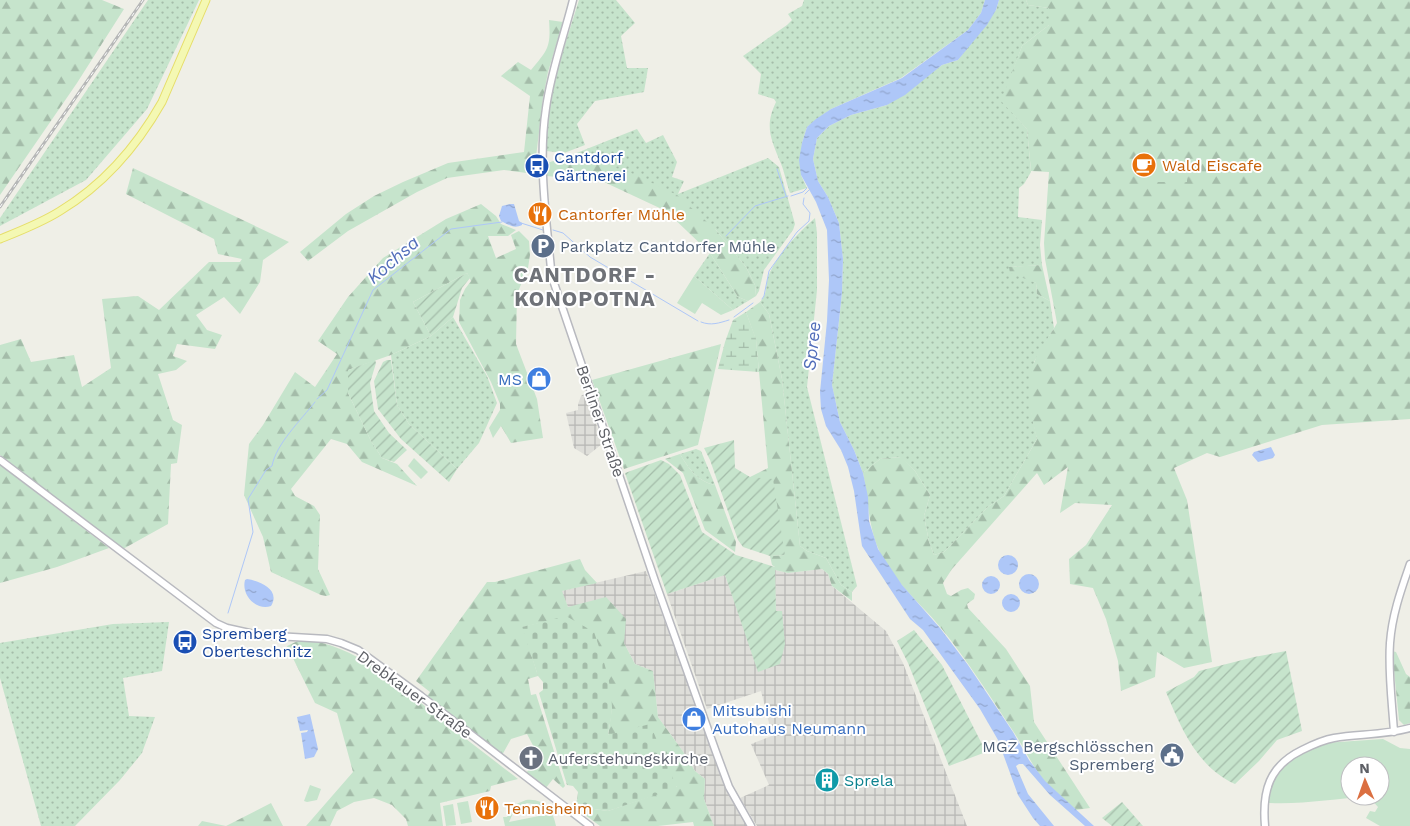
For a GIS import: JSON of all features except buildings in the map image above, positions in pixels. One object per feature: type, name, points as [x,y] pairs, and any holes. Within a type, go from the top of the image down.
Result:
[{"type":"main road","points":[[0,240],[37,224],[71,204],[97,183],[133,146],[148,126],[162,102],[206,0]]},
{"type":"main road","name":"Berliner Straße","points":[[573,0],[551,80],[544,124],[543,176],[551,269],[554,283],[653,575],[716,752],[729,787],[750,826]]},
{"type":"main road","name":"Drebkauer Straße","points":[[0,460],[216,623],[233,630],[259,635],[327,639],[358,650],[590,826]]},
{"type":"main road","points":[[1394,732],[1389,656],[1390,641],[1397,600],[1410,564]]},
{"type":"main road","points":[[1266,826],[1264,808],[1268,787],[1277,768],[1286,758],[1326,740],[1394,732],[1410,728]]},
{"type":"shaded area","points":[[587,392],[602,444],[587,456],[574,448],[566,413],[578,410],[581,396]]},
{"type":"shaded area","points":[[822,569],[828,574],[832,586],[886,631],[903,663],[967,826],[757,826],[740,798],[769,785],[751,744],[774,735],[771,731],[761,691],[707,709],[667,594],[725,575],[759,672],[782,611],[776,611],[775,570],[788,573]]},
{"type":"shaded area","points":[[646,571],[728,790],[749,826],[714,826],[704,799],[705,779],[695,771],[658,717],[653,671],[635,664],[624,643],[568,607],[561,591]]},
{"type":"green space","points":[[0,0],[102,0],[124,9],[77,83],[0,195]]},
{"type":"green space","points":[[148,0],[199,0],[147,109],[86,180],[0,226],[0,218]]},
{"type":"green space","points":[[579,0],[616,0],[635,23],[621,36],[627,68],[648,68],[644,92],[595,101],[577,124],[585,145],[564,153],[546,151],[547,121],[556,73]]},
{"type":"green space","points":[[804,0],[985,0],[981,13],[968,30],[901,78],[831,109],[807,127],[802,143],[801,175],[807,188],[790,193],[770,131],[771,118],[776,102],[774,99],[758,94],[761,74],[743,56],[787,25],[792,20],[788,14],[802,6]]},
{"type":"green space","points":[[999,0],[1026,0],[1028,5],[1049,8],[1049,25],[1022,46],[1002,101],[1027,129],[1031,172],[1024,184],[1019,188],[1018,217],[1042,220],[1040,245],[1042,265],[1010,267],[1036,283],[1037,294],[1050,301],[1054,328],[1034,362],[1031,410],[1037,439],[1004,496],[988,507],[944,552],[934,555],[929,542],[924,516],[930,495],[915,471],[900,457],[880,459],[863,473],[840,422],[832,385],[842,293],[843,259],[839,223],[828,197],[818,181],[813,159],[817,138],[829,126],[851,115],[887,105],[942,65],[958,60],[996,10]]},
{"type":"green space","points":[[1026,0],[1410,0],[1410,419],[1322,425],[1220,457],[1207,453],[1174,468],[1187,500],[1212,662],[1184,668],[1157,652],[1155,677],[1121,691],[1118,661],[1106,619],[1093,588],[1070,584],[1069,559],[1086,545],[1112,505],[1075,503],[1060,513],[1068,467],[1044,485],[1037,473],[952,569],[943,583],[947,594],[951,596],[968,588],[975,594],[974,599],[967,604],[968,608],[1006,649],[1030,686],[1034,722],[1090,808],[1076,810],[1045,782],[961,653],[933,618],[906,590],[883,559],[870,520],[863,473],[880,459],[901,457],[915,471],[930,495],[924,516],[929,542],[934,555],[944,552],[988,507],[1004,496],[1037,439],[1030,401],[1029,382],[1034,363],[1057,323],[1045,259],[1044,243],[1049,172],[1031,171],[1027,129],[1001,101],[1022,46],[1049,25],[1049,8],[1028,5]]},
{"type":"green space","points":[[549,20],[563,22],[548,72],[543,98],[534,174],[504,170],[447,178],[417,192],[348,231],[308,261],[300,252],[346,214],[374,196],[448,163],[524,152],[530,96],[501,76],[518,62],[531,70],[547,48],[549,42]]},
{"type":"green space","points":[[637,129],[646,143],[663,135],[677,162],[672,177],[684,181],[678,194],[768,158],[779,167],[795,224],[793,230],[764,270],[756,296],[755,285],[746,267],[716,230],[569,156]]},
{"type":"green space","points":[[569,156],[627,171],[677,195],[716,230],[746,267],[755,285],[756,296],[748,301],[738,297],[710,253],[666,211],[604,182],[547,176],[547,163]]},
{"type":"green space","points":[[1157,167],[1187,167],[1187,182],[1157,182]]},
{"type":"green space","points":[[133,168],[289,242],[263,260],[260,282],[240,314],[224,297],[196,315],[207,330],[222,335],[215,349],[177,344],[173,356],[187,361],[176,370],[158,374],[173,420],[182,425],[177,463],[171,464],[168,524],[123,549],[0,455],[0,345],[21,339],[31,362],[74,355],[82,387],[111,368],[102,299],[138,296],[159,310],[209,262],[240,262],[242,259],[218,254],[214,239],[126,194]]},
{"type":"green space","points":[[481,204],[496,216],[501,224],[516,230],[508,236],[488,236],[496,258],[516,249],[511,235],[519,231],[529,241],[530,255],[528,268],[517,294],[516,344],[537,399],[543,438],[511,443],[501,426],[493,438],[489,428],[500,410],[500,404],[491,382],[459,322],[460,300],[471,281],[467,273],[413,302],[431,336],[391,355],[348,370],[348,393],[371,441],[382,458],[397,464],[417,486],[362,462],[347,444],[331,439],[291,489],[295,496],[314,506],[320,515],[318,569],[330,595],[321,595],[271,572],[263,537],[244,495],[249,444],[263,425],[295,372],[315,387],[337,354],[318,341],[348,297],[383,258],[446,219]]},
{"type":"green space","points":[[815,218],[817,233],[817,290],[807,387],[857,586],[852,592],[841,585],[826,558],[807,551],[800,546],[782,379],[769,314],[760,302],[765,293],[771,269],[776,261]]},
{"type":"green space","points":[[710,253],[738,297],[748,301],[733,310],[694,276]]},
{"type":"green space","points":[[1042,265],[1050,301],[1037,294],[1036,283],[1010,273],[1009,267]]},
{"type":"green space","points":[[467,273],[470,278],[462,288],[453,317],[431,336],[413,302]]},
{"type":"green space","points":[[694,276],[733,310],[721,315],[702,303],[695,314],[677,303]]},
{"type":"green space","points":[[760,302],[769,314],[782,379],[800,546],[807,551],[826,558],[841,585],[852,592],[852,601],[832,586],[828,574],[822,569],[788,573],[775,570],[775,567],[772,565],[770,556],[785,555],[750,477],[768,468],[756,340],[746,312]]},
{"type":"green space","points":[[746,312],[756,339],[759,372],[718,369],[733,320]]},
{"type":"green space","points":[[453,317],[487,376],[497,403],[479,443],[457,469],[409,424],[397,405],[391,355],[431,336]]},
{"type":"green space","points":[[721,344],[698,445],[624,469],[592,380]]},
{"type":"green space","points":[[375,360],[376,363],[370,383],[374,411],[389,433],[407,450],[394,462],[382,458],[371,441],[348,393],[348,370]]},
{"type":"green space","points":[[391,360],[397,405],[409,424],[457,469],[449,482],[401,439],[378,409],[374,381],[383,362]]},
{"type":"green space","points":[[734,440],[735,468],[750,477],[773,479],[785,555],[770,556],[743,547],[738,540],[704,448]]},
{"type":"green space","points":[[696,449],[701,451],[715,485],[703,481],[694,474],[680,454]]},
{"type":"green space","points":[[680,454],[694,474],[703,481],[715,485],[736,542],[735,552],[705,530],[683,473],[665,459]]},
{"type":"green space","points":[[414,458],[428,472],[421,479],[408,466]]},
{"type":"green space","points":[[661,460],[669,464],[680,475],[702,532],[736,555],[775,567],[776,611],[782,611],[785,644],[780,664],[758,672],[725,575],[667,594],[625,473]]},
{"type":"green space","points":[[0,465],[109,548],[57,567],[0,583]]},
{"type":"green space","points":[[580,559],[585,570],[597,583],[562,591],[568,607],[606,597],[626,619],[624,643],[635,664],[653,671],[658,717],[695,771],[705,779],[704,799],[714,826],[694,826],[693,822],[658,826],[600,826],[573,806],[608,811],[677,787],[608,736],[612,708],[566,617],[523,627],[538,676],[528,679],[531,695],[536,694],[565,786],[563,788],[553,779],[545,789],[526,773],[539,757],[527,734],[511,739],[501,757],[427,696],[430,692],[416,681],[487,582],[495,582]]},
{"type":"green space","points":[[566,616],[594,632],[606,669],[612,698],[608,735],[650,724],[677,788],[608,811],[573,806],[577,800],[578,792],[573,786],[567,785],[539,693],[543,690],[543,682],[538,676],[522,627]]},
{"type":"green space","points":[[169,622],[162,671],[123,678],[129,716],[155,717],[142,753],[120,780],[75,826],[41,826],[0,678],[0,643],[113,624]]},
{"type":"green space","points":[[914,630],[942,665],[986,752],[949,766],[908,663],[897,641]]},
{"type":"green space","points":[[302,639],[340,649],[374,667],[518,779],[491,786],[490,791],[440,803],[443,826],[408,826],[406,819],[392,805],[374,798],[354,802],[337,811],[330,826],[306,826],[353,772],[337,713],[315,703],[287,646]]},
{"type":"green space","points":[[1286,651],[1302,731],[1277,740],[1235,784],[1210,768],[1200,757],[1184,732],[1166,692],[1194,677],[1199,671]]},
{"type":"green space","points":[[1392,651],[1396,652],[1406,674],[1410,677],[1410,723],[1404,725],[1399,720]]},
{"type":"green space","points":[[1383,739],[1400,748],[1410,749],[1410,826],[1380,826],[1366,818],[1370,811],[1375,812],[1377,806],[1390,806],[1390,756],[1340,756],[1340,799],[1268,803],[1272,784],[1287,760],[1324,743]]},
{"type":"green space","points":[[310,785],[321,789],[317,800],[307,802],[304,801]]},
{"type":"green space","points":[[526,800],[543,803],[553,815],[556,826],[505,826],[503,817],[507,817],[514,805]],"holes":[[[527,803],[539,805],[549,814],[509,822],[515,809]]]},
{"type":"green space","points":[[468,801],[472,822],[461,824],[457,803]]},
{"type":"green space","points":[[1122,802],[1143,826],[1112,826],[1102,818]]},
{"type":"green space","points":[[271,803],[283,826],[226,826]]},
{"type":"green space","points":[[453,804],[456,825],[446,826],[443,806]]},
{"type":"green space","points":[[202,821],[226,826],[198,826]]},
{"type":"water","points":[[985,0],[999,0],[996,10],[987,25],[958,60],[942,65],[905,95],[887,105],[851,115],[829,126],[817,138],[813,159],[818,181],[828,197],[839,223],[843,259],[842,293],[832,385],[840,422],[863,473],[868,497],[869,521],[878,549],[902,585],[940,628],[968,665],[1013,732],[1029,760],[1045,781],[1094,826],[1085,826],[1050,795],[1023,764],[1019,764],[1016,766],[1028,794],[1054,826],[1040,826],[1033,818],[1018,795],[998,740],[980,709],[923,630],[910,619],[862,546],[854,491],[848,467],[841,450],[826,426],[821,409],[820,392],[829,280],[827,230],[816,202],[801,175],[799,160],[807,127],[831,109],[902,78],[968,30],[981,13]]},
{"type":"water","points":[[514,204],[522,225],[514,227],[501,221],[499,216],[502,206]]},
{"type":"water","points":[[1271,447],[1275,455],[1273,458],[1258,462],[1252,455],[1254,452]]},
{"type":"water","points":[[1004,555],[1012,555],[1018,561],[1018,569],[1012,575],[1004,575],[998,569],[998,561]]},
{"type":"water","points":[[1029,574],[1036,577],[1039,584],[1036,591],[1029,594],[1022,591],[1019,584],[1022,577]]},
{"type":"water","points":[[991,576],[997,579],[1000,585],[997,591],[991,594],[985,591],[982,585],[985,579]]},
{"type":"water","points":[[247,579],[268,587],[273,595],[271,606],[260,606],[251,600],[244,586]]},
{"type":"water","points":[[1011,594],[1017,597],[1020,603],[1017,609],[1011,612],[1005,609],[1002,603],[1005,597]]},
{"type":"water","points":[[310,714],[318,749],[314,757],[305,759],[301,733],[308,730],[300,731],[297,717]]},
{"type":"waterway","points":[[777,169],[786,196]]},
{"type":"waterway","points":[[791,196],[803,192],[807,188]]},
{"type":"waterway","name":"Kochsa","points":[[805,194],[809,190]]},
{"type":"waterway","points":[[726,236],[755,206],[788,196]]},
{"type":"waterway","name":"Kochsa","points":[[762,299],[769,271],[797,232],[809,221],[810,213],[803,204],[804,198]]},
{"type":"waterway","name":"Kochsa","points":[[317,399],[327,390],[373,290],[451,229],[502,222]]},
{"type":"waterway","name":"Kochsa","points":[[521,223],[543,230]]},
{"type":"waterway","name":"Kochsa","points":[[553,230],[563,233],[590,257],[698,321]]},
{"type":"waterway","name":"Kochsa","points":[[734,317],[753,303]]},
{"type":"waterway","name":"Kochsa","points":[[701,322],[712,324],[729,320]]},
{"type":"waterway","name":"Kochsa","points":[[228,613],[253,532],[248,499],[266,470],[272,466],[278,449],[315,402]]},
{"type":"railway","points":[[0,207],[143,0]]},
{"type":"place","name":"Wald Eiscafe","points":[[1144,165]]},
{"type":"place","name":"Cantdorf Gärtnerei","points":[[537,166]]},
{"type":"place","name":"Cantorfer Mühle","points":[[540,214]]},
{"type":"place","name":"Parkplatz Cantdorfer Mühle","points":[[543,246]]},
{"type":"place","name":"MS","points":[[539,379]]},
{"type":"place","name":"Spremberg Oberteschnitz","points":[[185,642]]},
{"type":"place","name":"Mitsubishi Autohaus Neumann","points":[[694,719]]},
{"type":"place","name":"MGZ Bergschlösschen Spremberg","points":[[1172,755]]},
{"type":"place","name":"Auferstehungskirche","points":[[531,758]]},
{"type":"place","name":"Sprela","points":[[827,780]]},
{"type":"place","name":"Tennisheim","points":[[487,808]]},
{"type":"district","name":"CANTDORF - KONOPOTNA","points":[[585,287]]},
{"type":"water label","name":"Spree","points":[[812,346]]}]
